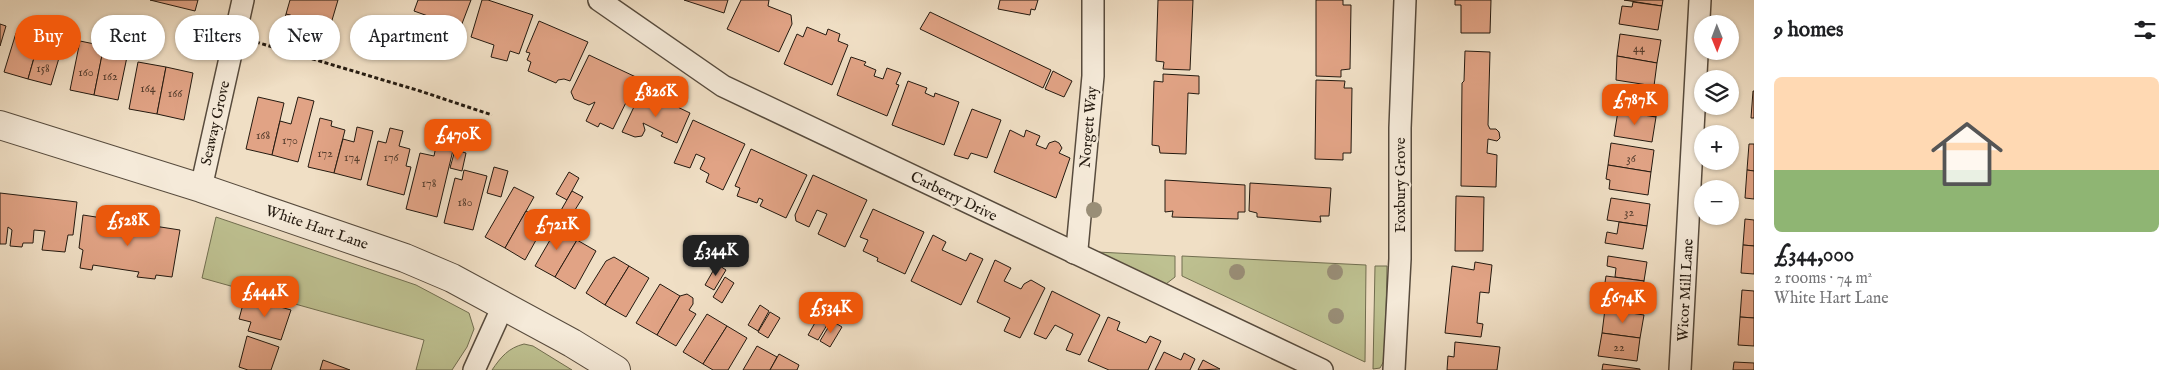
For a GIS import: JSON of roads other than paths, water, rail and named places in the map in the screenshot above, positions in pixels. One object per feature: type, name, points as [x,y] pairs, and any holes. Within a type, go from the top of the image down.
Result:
[{"type":"street","name":"Seaway Grove","points":[[201,188],[243,0]]},
{"type":"street","name":"Carberry Drive","points":[[599,0],[723,86],[1322,370]]},
{"type":"street","name":"Norgett Way","points":[[1074,253],[1078,249],[1092,76],[1094,0]]},
{"type":"street","name":"Foxbury Grove","points":[[1394,370],[1400,259],[1400,128],[1405,0]]},
{"type":"street","name":"Wicor Mill Lane","points":[[1680,370],[1700,0]]},
{"type":"street","name":"White Hart Lane","points":[[0,125],[201,188],[405,258],[452,278],[572,343],[616,370]]},
{"type":"street","points":[[474,370],[502,306]]}]
